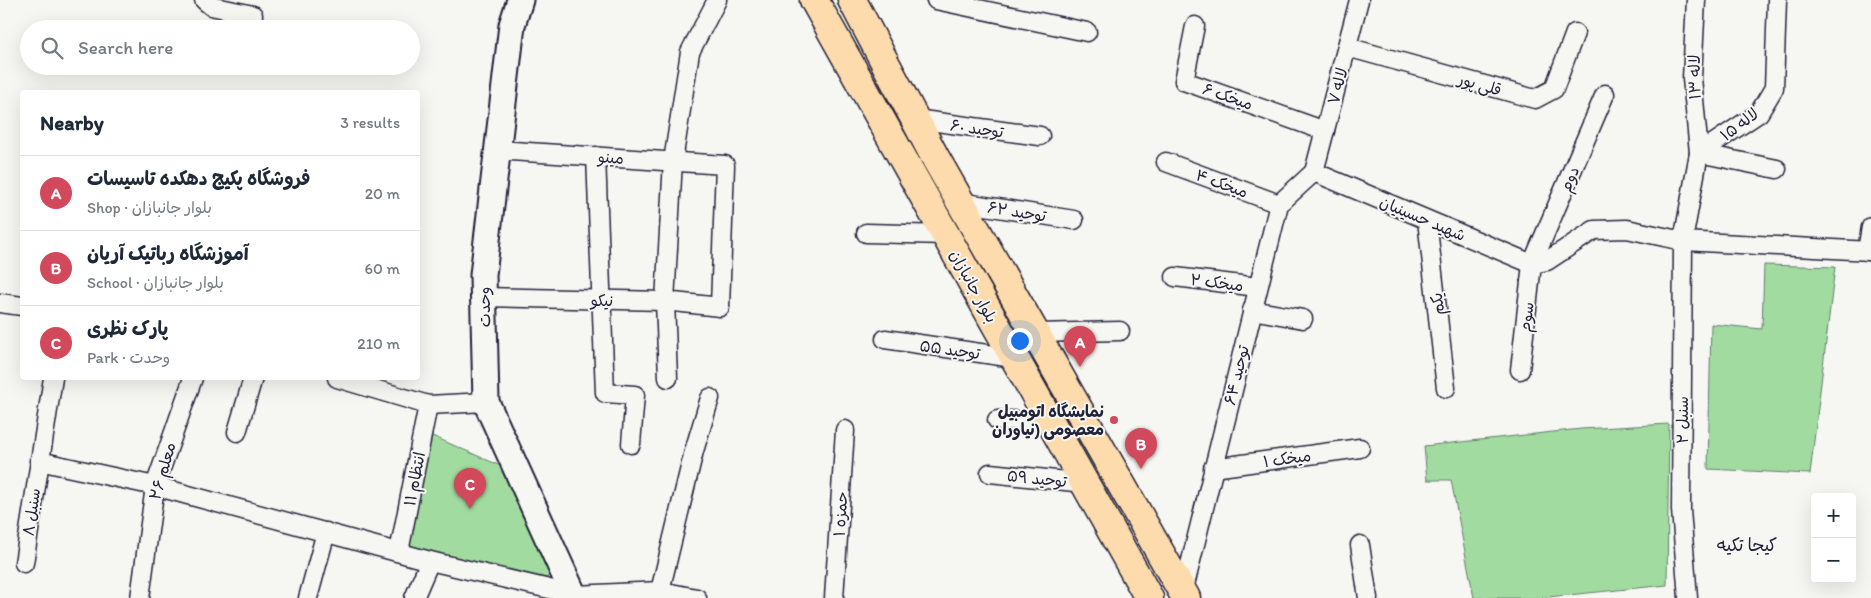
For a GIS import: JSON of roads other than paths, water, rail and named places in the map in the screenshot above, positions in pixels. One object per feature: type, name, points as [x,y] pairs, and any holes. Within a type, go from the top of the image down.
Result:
[{"type":"highway","name":"بلوار جانبازان","points":[[814,0],[1149,598]]},
{"type":"highway","name":"بلوار جانبازان","points":[[852,0],[960,202],[1184,595]]},
{"type":"main road","name":"وحدت","points":[[520,0],[512,25],[483,275],[486,402],[575,597]]},
{"type":"street","points":[[204,0],[210,6],[253,15]]},
{"type":"street","points":[[668,378],[665,301],[673,162],[690,52],[717,0]]},
{"type":"street","points":[[936,0],[1088,32]]},
{"type":"street","name":"لاله ۷","points":[[1314,172],[1359,0]]},
{"type":"street","name":"لاله ۱۳","points":[[1696,0],[1692,78],[1699,153]]},
{"type":"street","name":"لاله ۱۵","points":[[1699,153],[1759,113],[1774,88],[1777,0]]},
{"type":"street","name":"میخک ۶","points":[[1196,26],[1184,81],[1325,131]]},
{"type":"street","name":"قلی پور","points":[[1347,47],[1535,99],[1554,89],[1575,33]]},
{"type":"street","name":"دوم","points":[[1532,264],[1605,94]]},
{"type":"street","name":"توحید ۶۰","points":[[915,119],[1040,136]]},
{"type":"street","name":"مینو","points":[[496,150],[725,165],[720,307]]},
{"type":"street","points":[[1683,241],[1699,153],[1777,169]]},
{"type":"street","points":[[596,156],[605,393],[635,395],[630,444]]},
{"type":"street","name":"میخک ۴","points":[[1166,162],[1279,204]]},
{"type":"street","points":[[1279,204],[1314,172]]},
{"type":"street","name":"شهید حسینیان","points":[[1314,172],[1532,264]]},
{"type":"street","name":"توحید ۶۲","points":[[960,202],[1074,220]]},
{"type":"street","name":"توحید ۶۴","points":[[1184,595],[1279,204]]},
{"type":"street","name":"یکم","points":[[1427,220],[1446,388]]},
{"type":"street","points":[[1532,264],[1548,261],[1594,230],[1627,229],[1683,241],[1869,251],[1871,227]]},
{"type":"street","points":[[866,233],[946,235]]},
{"type":"street","name":"سنبل ۲","points":[[1683,241],[1682,510],[1688,598]]},
{"type":"street","name":"سوم","points":[[1520,370],[1532,264]]},
{"type":"street","name":"میخک ۲","points":[[1175,276],[1258,287]]},
{"type":"street","name":"نیکو","points":[[484,297],[665,301],[720,307]]},
{"type":"street","points":[[0,303],[20,306]]},
{"type":"street","name":"میخک ۲","points":[[1252,310],[1304,319]]},
{"type":"street","points":[[1034,333],[1120,330]]},
{"type":"street","name":"توحید ۵۵","points":[[885,339],[1014,358]]},
{"type":"street","name":"سنبل ۸","points":[[24,564],[53,380]]},
{"type":"street","name":"معلم ۲۶","points":[[140,598],[155,486],[192,380]]},
{"type":"street","points":[[237,432],[252,380]]},
{"type":"street","points":[[348,380],[428,405],[486,402]]},
{"type":"street","points":[[660,591],[694,451],[710,398]]},
{"type":"street","name":"انتظام ۱۱","points":[[399,552],[428,405]]},
{"type":"street","points":[[997,420],[1049,421]]},
{"type":"street","name":"حمزه ۱","points":[[834,598],[845,430]]},
{"type":"street","name":"میخک ۱","points":[[1214,468],[1360,448]]},
{"type":"street","points":[[39,461],[155,486],[430,561],[575,597],[660,591],[697,598]]},
{"type":"street","name":"توحید ۵۹","points":[[990,473],[1084,483]]},
{"type":"street","points":[[308,598],[326,532]]},
{"type":"street","points":[[1360,546],[1368,598]]},
{"type":"street","points":[[414,598],[430,561]]},
{"type":"place","name":"فروشگاه پکیج دهکده تاسیسات","points":[[1080,367]]},
{"type":"place","name":"نمایشگاه اتومبیل معصومی (نیاوران","points":[[1114,420]]},
{"type":"place","name":"آموزشگاه رباتیک آریان","points":[[1141,469]]},
{"type":"place","name":"پارک نظری","points":[[470,509]]},
{"type":"district","name":"کیجا تکیه","points":[[1747,545]]}]
